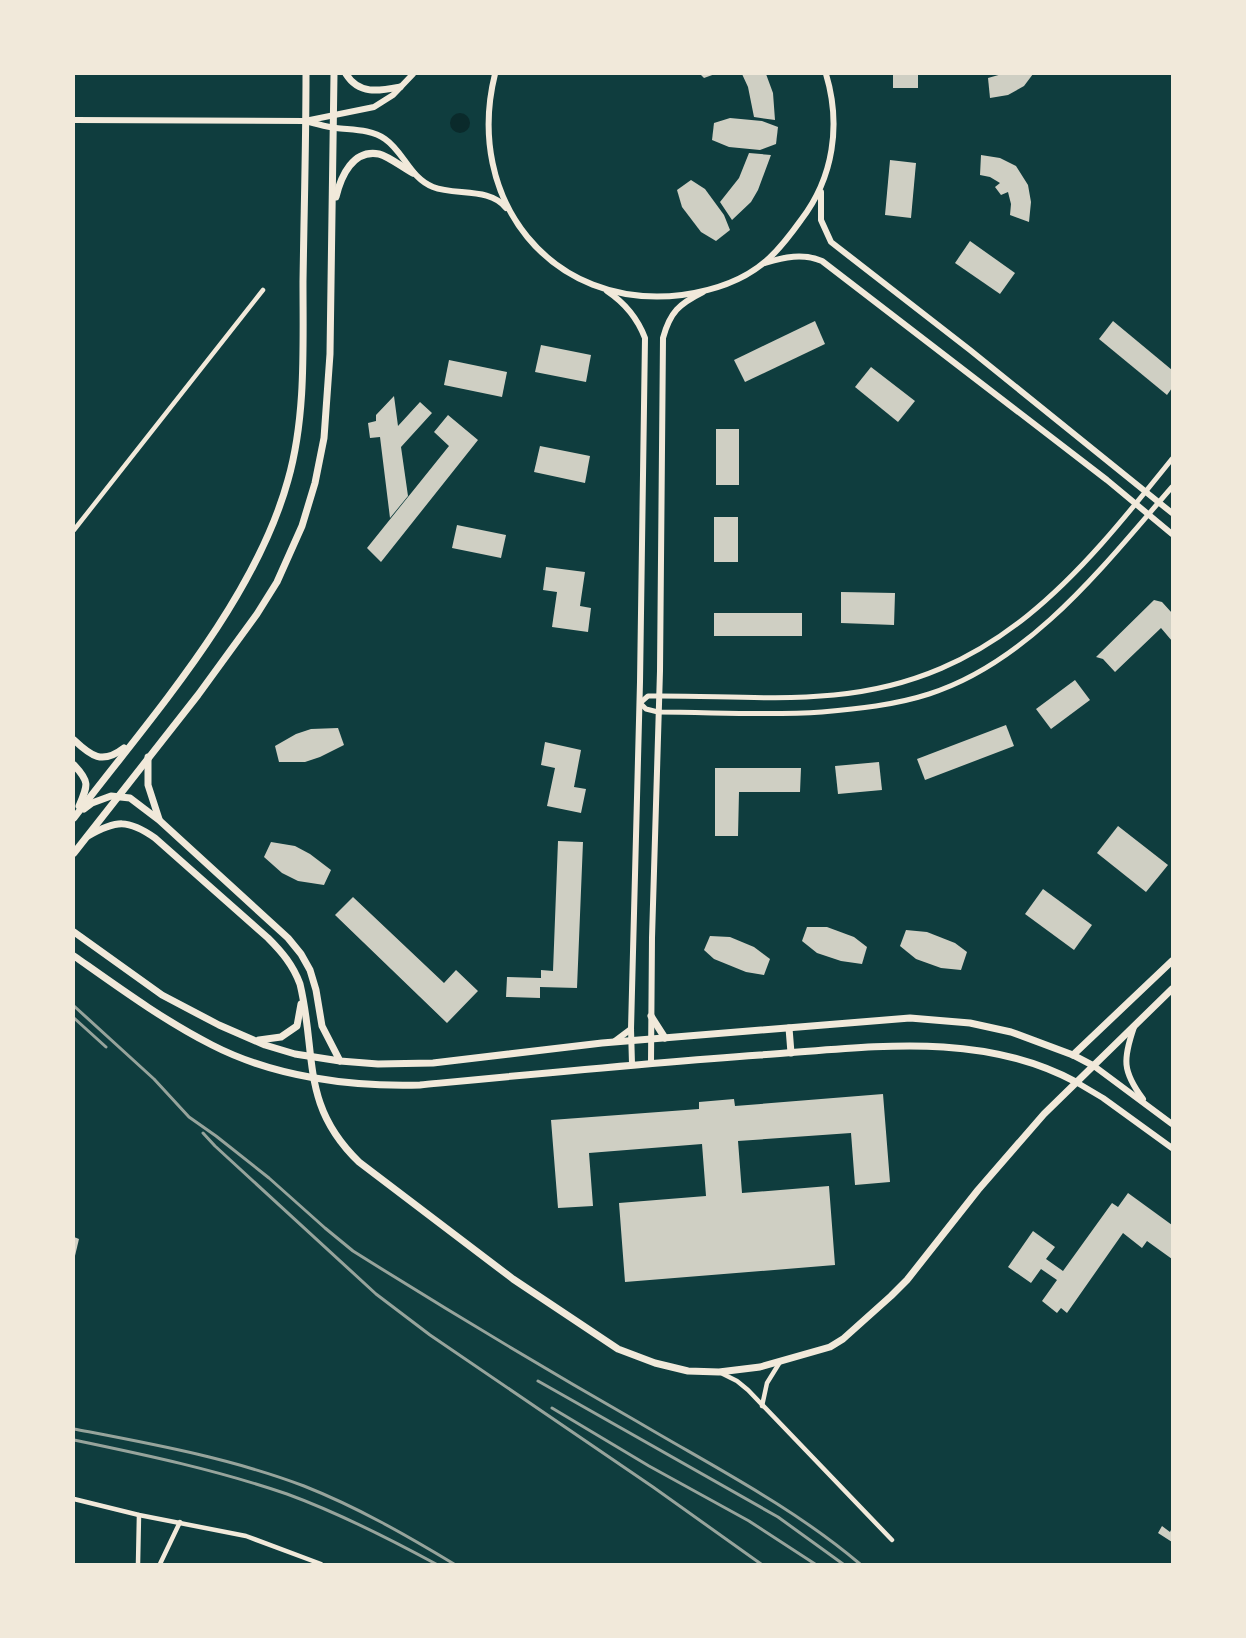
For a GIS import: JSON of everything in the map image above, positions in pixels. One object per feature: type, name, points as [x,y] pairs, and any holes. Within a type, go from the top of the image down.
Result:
[{"type":"main road","points":[[74,818],[193,662],[237,594],[259,555],[288,480],[297,438],[301,379],[306,74]]},
{"type":"main road","points":[[74,853],[198,694],[256,614],[277,582],[302,526],[315,483],[324,438],[330,354],[334,74]]},
{"type":"main road","points":[[346,74],[363,89],[376,91],[400,87]]},
{"type":"main road","points":[[74,120],[305,121],[384,103],[413,74]]},
{"type":"main road","points":[[495,74],[489,108],[489,151],[512,216]]},
{"type":"main road","points":[[826,74],[833,100],[834,143],[821,189],[821,220],[831,242],[1173,513]]},
{"type":"main road","points":[[305,121],[334,128],[372,132],[393,145],[413,173]]},
{"type":"main road","points":[[333,211],[342,176],[348,166],[362,156],[380,154],[413,173],[430,187],[449,192],[488,196],[502,202],[539,251],[585,282],[619,298],[640,324],[645,338],[632,1064]]},
{"type":"main road","points":[[765,263],[803,218],[821,189]]},
{"type":"main road","points":[[651,1062],[663,338],[670,318],[676,310],[684,302],[738,279],[765,263],[798,256],[822,261],[1173,534]]},
{"type":"main road","points":[[607,291],[656,296],[703,292]]},
{"type":"main road","points":[[74,740],[92,756],[106,757],[116,754],[131,743]]},
{"type":"main road","points":[[148,757],[148,785],[159,820]]},
{"type":"main road","points":[[74,765],[85,777],[87,784],[74,818]]},
{"type":"main road","points":[[74,818],[102,798],[119,796],[130,798],[159,820],[288,938],[301,954],[314,980],[324,1031],[340,1061]]},
{"type":"main road","points":[[88,836],[102,828],[127,824],[140,827],[268,938],[290,962],[300,984],[313,1077],[322,1112],[346,1150],[386,1184],[513,1279],[618,1349],[655,1363],[688,1371],[719,1372],[759,1367],[830,1347],[843,1339],[907,1280],[978,1190],[1076,1082],[1173,989]]},
{"type":"main road","points":[[74,932],[162,995],[255,1040],[310,1057],[378,1064],[433,1063],[651,1039],[891,1018],[952,1020],[1011,1032],[1073,1055],[1094,1066],[1173,1124]]},
{"type":"main road","points":[[74,956],[157,1013],[211,1044],[235,1056],[313,1077],[385,1085],[420,1085],[651,1062],[907,1045],[967,1048],[1024,1059],[1076,1082],[1103,1098],[1173,1148]]},
{"type":"main road","points":[[1073,1055],[1173,961]]},
{"type":"main road","points":[[255,1040],[281,1037],[297,1026],[301,1005],[300,984]]},
{"type":"main road","points":[[651,1016],[665,1038]]},
{"type":"main road","points":[[1134,1027],[1126,1055],[1126,1071],[1132,1085],[1149,1107]]},
{"type":"main road","points":[[789,1028],[791,1053]]},
{"type":"main road","points":[[611,1043],[631,1029]]},
{"type":"street","points":[[74,530],[263,290]]},
{"type":"street","points":[[1173,459],[1098,548],[1048,600],[993,642],[952,663],[886,687],[837,695],[764,698],[648,696],[639,704],[646,709],[658,712],[819,712],[886,704],[931,694],[984,669],[1041,628],[1091,578],[1173,487]]},
{"type":"street","points":[[762,1406],[767,1383],[780,1362]]},
{"type":"street","points":[[719,1372],[737,1381],[748,1390],[892,1540]]},
{"type":"street","points":[[74,1499],[139,1515],[246,1536],[321,1564]]},
{"type":"street","points":[[138,1564],[139,1515]]},
{"type":"street","points":[[160,1564],[180,1522]]},
{"type":"water","points":[[456,113],[464,113],[470,119],[470,127],[464,133],[456,133],[450,127],[450,119]]},
{"type":"building","points":[[700,74],[715,74],[704,78]]},
{"type":"building","points":[[742,74],[766,74],[773,93],[775,120],[754,117],[748,87]]},
{"type":"building","points":[[893,74],[918,74],[918,88],[893,88]]},
{"type":"building","points":[[1002,74],[1033,74],[1024,86],[1008,95],[990,98],[988,78]]},
{"type":"building","points":[[730,118],[762,121],[778,127],[776,144],[760,150],[729,147],[712,140],[714,123]]},
{"type":"building","points":[[749,153],[771,155],[751,202],[732,220],[720,202],[739,178]]},
{"type":"building","points":[[981,155],[1000,158],[1016,166],[1028,185],[1031,202],[1029,222],[1010,215],[1011,204],[1008,192],[1001,195],[995,187],[1000,183],[990,177],[980,175]]},
{"type":"building","points":[[890,160],[916,163],[911,218],[885,215]]},
{"type":"building","points":[[691,180],[705,189],[724,215],[730,230],[716,241],[701,232],[682,207],[677,190]]},
{"type":"building","points":[[970,241],[1015,273],[1000,294],[955,263]]},
{"type":"building","points":[[815,321],[825,344],[745,382],[734,360]]},
{"type":"building","points":[[1113,321],[1172,370],[1172,388],[1167,395],[1099,339]]},
{"type":"building","points":[[541,345],[591,355],[586,382],[535,372]]},
{"type":"building","points":[[449,360],[507,372],[502,397],[444,385]]},
{"type":"building","points":[[871,367],[915,401],[898,422],[855,387]]},
{"type":"building","points":[[394,396],[398,426],[420,402],[432,413],[401,447],[408,496],[390,518],[380,437],[370,438],[368,423],[376,421],[376,415]]},
{"type":"building","points":[[448,415],[478,440],[381,562],[367,548],[449,446],[434,432]]},
{"type":"building","points":[[716,429],[739,429],[739,485],[716,485]]},
{"type":"building","points":[[540,446],[590,456],[585,483],[534,472]]},
{"type":"building","points":[[714,517],[738,517],[738,562],[714,562]]},
{"type":"building","points":[[457,525],[506,535],[501,558],[452,548]]},
{"type":"building","points":[[546,567],[585,572],[580,606],[591,608],[588,632],[552,627],[557,592],[543,590]]},
{"type":"building","points":[[841,592],[895,593],[894,625],[841,623]]},
{"type":"building","points":[[1154,600],[1162,602],[1172,613],[1172,641],[1161,628],[1115,672],[1103,659],[1096,657]]},
{"type":"building","points":[[714,613],[802,613],[802,636],[714,636]]},
{"type":"building","points":[[1075,680],[1090,700],[1051,729],[1036,709]]},
{"type":"building","points":[[1006,725],[1014,746],[925,780],[917,759]]},
{"type":"building","points":[[338,728],[344,745],[305,762],[279,762],[275,746],[296,734],[311,729]]},
{"type":"building","points":[[545,742],[581,750],[574,787],[586,789],[581,813],[547,806],[555,768],[541,765]]},
{"type":"building","points":[[879,762],[882,790],[838,794],[835,766]]},
{"type":"building","points":[[715,768],[801,768],[800,792],[739,792],[738,836],[715,836]]},
{"type":"building","points":[[1118,826],[1168,865],[1146,892],[1097,853]]},
{"type":"building","points":[[558,841],[583,842],[577,988],[540,987],[540,998],[506,997],[507,977],[541,978],[541,970],[553,971]]},
{"type":"building","points":[[271,842],[295,846],[331,870],[324,885],[298,881],[282,873],[264,857]]},
{"type":"building","points":[[1043,889],[1092,925],[1074,950],[1025,914]]},
{"type":"building","points":[[353,897],[444,983],[456,970],[478,991],[447,1023],[335,915]]},
{"type":"building","points":[[807,927],[827,927],[854,937],[867,947],[862,964],[841,961],[817,953],[802,941]]},
{"type":"building","points":[[906,930],[927,932],[955,943],[967,952],[961,970],[941,968],[916,959],[900,946]]},
{"type":"building","points":[[710,936],[730,937],[754,947],[770,959],[764,975],[746,972],[714,959],[704,950]]},
{"type":"building","points":[[883,1094],[890,1182],[855,1185],[851,1133],[738,1141],[742,1193],[829,1186],[835,1265],[625,1282],[619,1203],[706,1196],[702,1144],[589,1153],[593,1206],[558,1208],[551,1120],[699,1109],[699,1102],[734,1099],[735,1106]]},
{"type":"building","points":[[1128,1193],[1172,1225],[1172,1259],[1147,1241],[1142,1248],[1123,1233],[1067,1313],[1061,1308],[1057,1313],[1042,1301],[1057,1280],[1041,1269],[1031,1283],[1008,1267],[1033,1231],[1055,1247],[1046,1259],[1063,1271],[1112,1203],[1118,1207]]},
{"type":"building","points":[[74,1237],[79,1239],[74,1260]]},
{"type":"building","points":[[1162,1526],[1170,1532],[1172,1528],[1172,1542],[1158,1533]]},
{"type":"railway","points":[[74,1006],[154,1079],[189,1117],[269,1178],[353,1251],[530,1359],[752,1488],[808,1524],[860,1564]]},
{"type":"railway","points":[[74,1018],[106,1047]]},
{"type":"railway","points":[[203,1133],[376,1294],[430,1335],[653,1487],[761,1564]]},
{"type":"railway","points":[[538,1381],[778,1517],[843,1564]]},
{"type":"railway","points":[[552,1408],[649,1466],[749,1521],[815,1564]]},
{"type":"railway","points":[[74,1429],[162,1446],[276,1476],[343,1503],[454,1564]]},
{"type":"railway","points":[[74,1440],[155,1457],[261,1485],[363,1526],[436,1564]]}]
